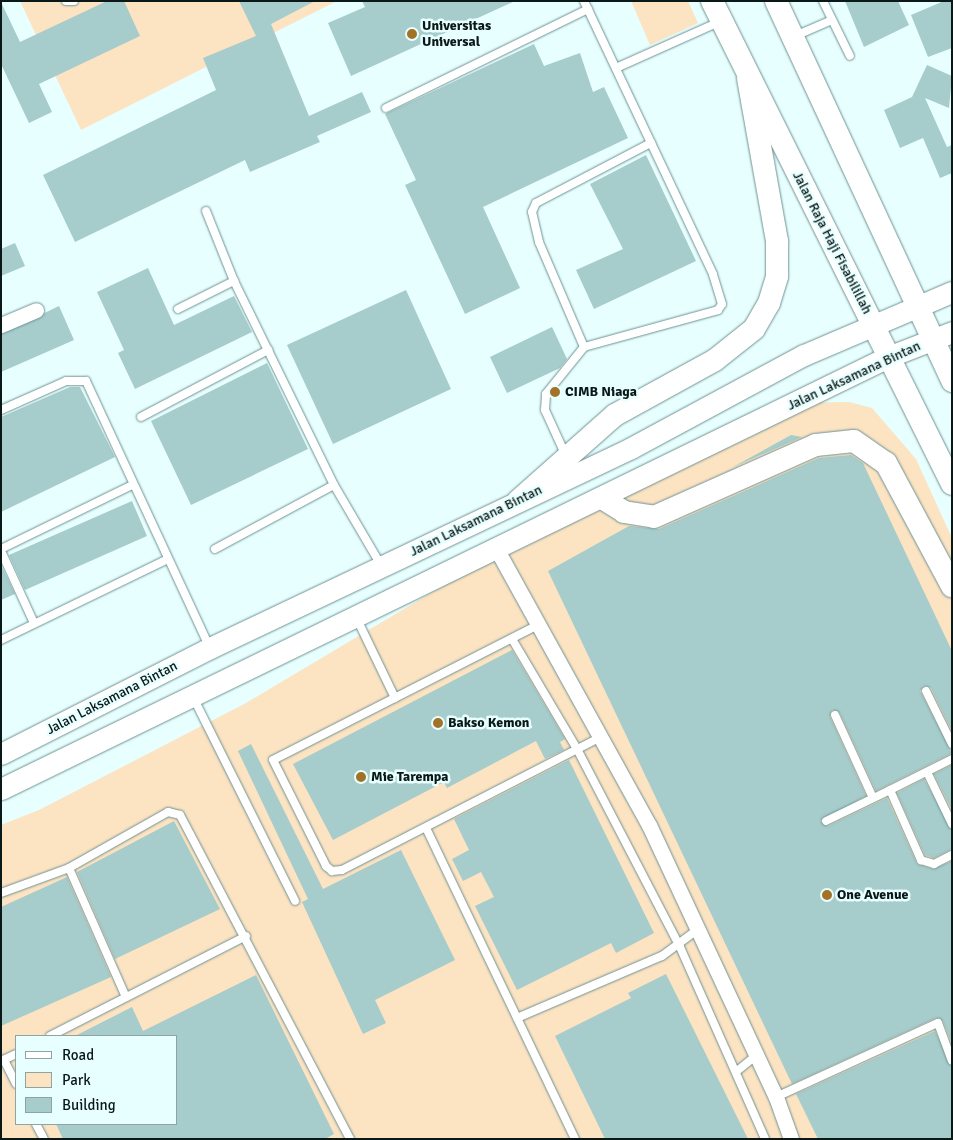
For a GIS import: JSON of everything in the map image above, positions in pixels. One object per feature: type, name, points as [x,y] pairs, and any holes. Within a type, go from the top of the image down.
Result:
[{"type":"main road","points":[[776,1],[919,307],[942,336],[952,381]]},
{"type":"main road","name":"Jalan Raja Haji Fisabilillah","points":[[717,11],[748,79],[952,484]]},
{"type":"main road","points":[[518,501],[615,415],[715,360],[754,329],[769,303],[777,276],[776,241],[748,79]]},
{"type":"main road","name":"Jalan Laksamana Bintan","points":[[2,754],[210,648],[518,501],[872,324],[919,307],[952,292]]},
{"type":"main road","name":"Jalan Laksamana Bintan","points":[[9,786],[192,695],[497,550],[888,357],[942,336]]},
{"type":"main road","points":[[602,498],[624,512],[654,517],[816,445],[854,440],[886,463],[952,586]]},
{"type":"main road","points":[[2,754],[9,786]]},
{"type":"street","points":[[1,325],[36,310]]},
{"type":"street","points":[[497,550],[601,737],[698,930],[776,1097],[791,1139]]},
{"type":"lane","points":[[66,1],[74,1]]},
{"type":"lane","points":[[823,1],[850,56]]},
{"type":"lane","points":[[386,108],[586,5],[713,274],[722,304],[718,310],[584,347],[546,394],[545,410],[567,458]]},
{"type":"lane","points":[[616,68],[717,11]]},
{"type":"lane","points":[[793,37],[832,20]]},
{"type":"lane","points":[[584,347],[539,242],[532,212],[536,203],[651,143]]},
{"type":"lane","points":[[206,211],[234,281],[334,485],[382,567]]},
{"type":"lane","points":[[178,309],[234,281]]},
{"type":"lane","points":[[141,417],[268,350]]},
{"type":"lane","points":[[1,410],[66,381],[86,381],[166,560],[210,648]]},
{"type":"lane","points":[[33,622],[1,550],[132,485]]},
{"type":"lane","points":[[215,548],[334,485]]},
{"type":"lane","points":[[1,640],[33,622],[166,560]]},
{"type":"lane","points":[[356,616],[395,698]]},
{"type":"lane","points":[[538,625],[273,760],[332,871],[427,830],[601,737]]},
{"type":"lane","points":[[512,639],[577,750],[680,947],[737,1071],[765,1139]]},
{"type":"lane","points":[[926,691],[952,744]]},
{"type":"lane","points":[[192,695],[296,901]]},
{"type":"lane","points":[[836,715],[873,798]]},
{"type":"lane","points":[[826,821],[952,759]]},
{"type":"lane","points":[[927,772],[952,824]]},
{"type":"lane","points":[[890,790],[921,860],[934,864],[952,855]]},
{"type":"lane","points":[[1,893],[69,868],[159,816],[176,813],[246,936],[350,1139]]},
{"type":"lane","points":[[427,830],[575,1139]]},
{"type":"lane","points":[[69,868],[126,997]]},
{"type":"lane","points":[[517,1018],[680,947],[698,930]]},
{"type":"lane","points":[[52,1035],[246,936]]},
{"type":"lane","points":[[776,1097],[938,1023],[952,1061]]},
{"type":"lane","points":[[15,1055],[3,1061],[15,1082]]},
{"type":"lane","points":[[737,1071],[757,1055]]},
{"type":"lane","points":[[37,1125],[44,1139]]},
{"type":"green space","points":[[20,1],[337,1],[81,130]]},
{"type":"green space","points":[[631,1],[688,1],[698,23],[650,45]]},
{"type":"green space","points":[[849,402],[872,408],[916,459],[952,538],[952,1139],[1,1139],[1,825],[39,810],[246,703],[498,553],[779,403]]},
{"type":"building","points":[[107,1],[124,1],[140,36],[39,84],[52,112],[29,123],[1,64],[1,2],[20,42]]},
{"type":"building","points":[[239,1],[315,1],[271,24],[309,116],[362,92],[371,112],[317,136],[320,142],[250,172],[245,160],[75,242],[43,175],[216,90],[203,58],[256,36]]},
{"type":"building","name":"Universitas Universal","points":[[362,1],[515,1],[351,76],[328,23],[365,7]]},
{"type":"building","points":[[845,1],[898,1],[909,25],[864,47]]},
{"type":"building","points":[[944,1],[952,1],[952,48],[928,57],[911,15]]},
{"type":"building","points":[[534,44],[544,66],[580,53],[593,92],[604,87],[628,138],[483,207],[520,288],[465,314],[405,185],[416,180],[385,114]]},
{"type":"building","points":[[927,65],[952,76],[949,108],[925,98],[947,147],[952,145],[952,173],[940,178],[923,138],[900,148],[884,110],[912,97]]},
{"type":"building","points":[[646,155],[696,261],[594,309],[576,270],[623,249],[590,184]]},
{"type":"building","points":[[15,243],[25,266],[1,276],[1,249]]},
{"type":"building","points":[[148,268],[174,325],[234,296],[252,332],[135,389],[118,353],[124,350],[97,292]]},
{"type":"building","points":[[406,290],[451,389],[333,444],[287,345]]},
{"type":"building","points":[[59,306],[74,340],[1,372],[1,334]]},
{"type":"building","points":[[552,327],[567,359],[560,368],[507,393],[490,357]]},
{"type":"building","points":[[267,363],[308,449],[191,505],[151,421]]},
{"type":"building","points":[[70,387],[80,387],[115,457],[1,512],[1,417]]},
{"type":"building","points":[[791,435],[802,437],[733,467]]},
{"type":"building","name":"One Avenue","points":[[851,455],[863,463],[952,651],[952,731],[931,688],[924,686],[920,691],[952,753],[876,791],[840,713],[832,710],[830,717],[866,796],[820,821],[828,826],[887,798],[917,864],[933,869],[952,861],[952,1044],[943,1021],[936,1018],[792,1084],[548,571],[629,526],[659,529],[819,458]]},
{"type":"building","points":[[132,501],[147,536],[25,590],[9,555]]},
{"type":"building","points":[[1,565],[15,594],[1,600]]},
{"type":"building","points":[[512,650],[565,739],[560,742],[564,750],[545,759],[536,741],[447,788],[444,782],[333,840],[293,764]]},
{"type":"building","points":[[251,744],[323,889],[401,850],[455,960],[375,1000],[386,1023],[363,1034],[302,902],[308,899],[238,751]]},
{"type":"building","points":[[569,760],[654,933],[616,953],[611,943],[517,990],[475,906],[494,897],[481,872],[463,881],[452,859],[469,850],[454,819]]},
{"type":"building","points":[[952,765],[952,810],[934,774]]},
{"type":"building","points":[[924,779],[952,830],[952,849],[934,858],[925,855],[897,793]]},
{"type":"building","points":[[174,821],[220,909],[115,959],[77,872]]},
{"type":"building","points":[[67,877],[111,977],[1,1026],[1,907]]},
{"type":"building","points":[[666,974],[748,1139],[605,1139],[555,1036],[631,998],[628,993]]},
{"type":"building","points":[[256,975],[334,1134],[325,1139],[63,1139],[56,1125],[178,1125],[178,1035],[77,1035],[132,1007],[143,1031]]},
{"type":"building","points":[[935,1031],[952,1067],[952,1139],[818,1139],[796,1094]]},
{"type":"place","name":"Universitas Universal","points":[[412,34]]},
{"type":"place","name":"CIMB Niaga","points":[[555,392]]},
{"type":"place","name":"Bakso Kemon","points":[[438,723]]},
{"type":"place","name":"Mie Tarempa","points":[[361,777]]},
{"type":"place","name":"One Avenue","points":[[827,895]]}]
